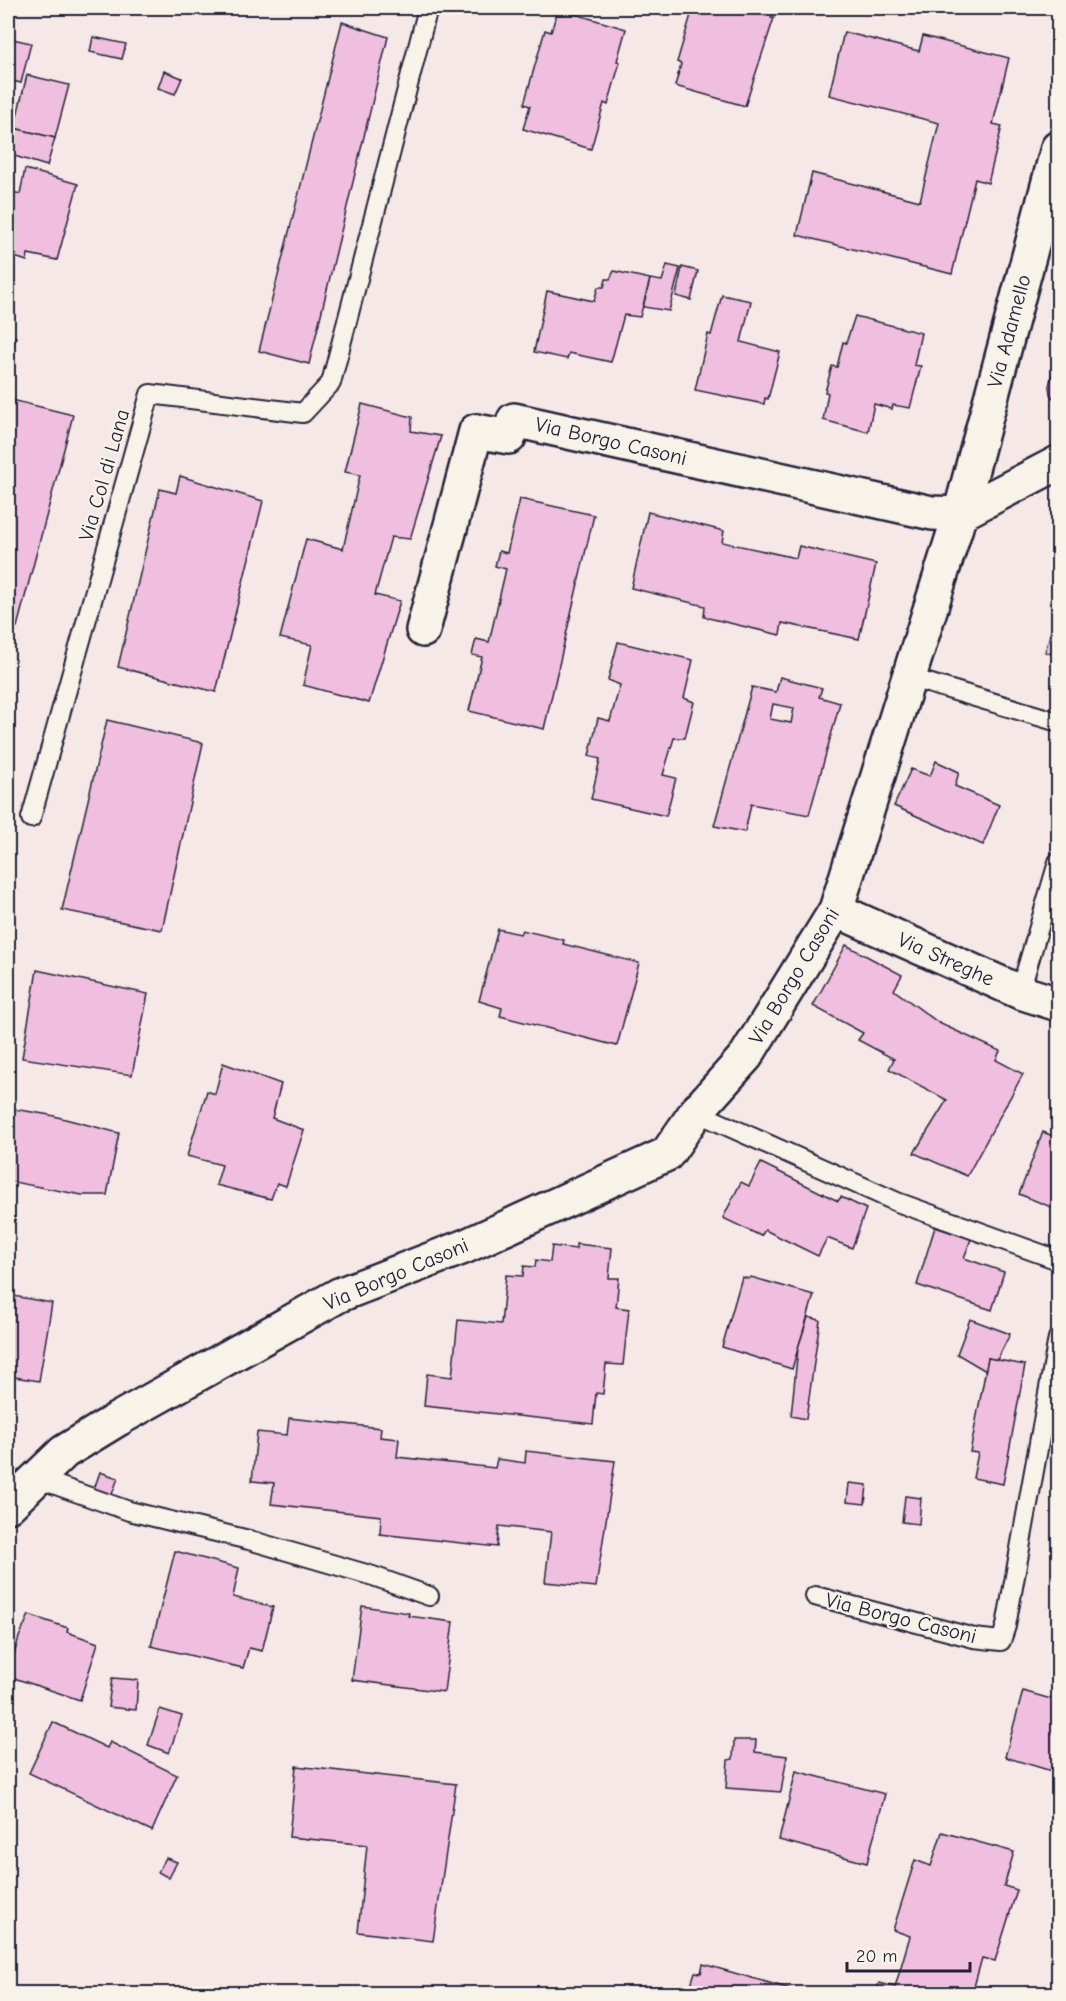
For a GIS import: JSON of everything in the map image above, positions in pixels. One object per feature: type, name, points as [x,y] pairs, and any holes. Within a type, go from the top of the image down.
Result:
[{"type":"street","name":"Via Adamello","points":[[960,514],[1059,148]]},
{"type":"street","name":"Via Borgo Casoni","points":[[8,1506],[64,1452],[339,1294],[466,1245],[667,1154],[696,1112],[746,1056],[836,910],[960,514],[932,513],[514,420],[509,437],[476,431],[423,630]]},
{"type":"street","points":[[960,514],[1059,462]]},
{"type":"street","name":"Via Streghe","points":[[836,910],[1020,992],[1059,1004]]},
{"type":"lane","name":"Via Col di Lana","points":[[31,818],[150,393],[303,413],[331,382],[428,8]]},
{"type":"lane","points":[[908,677],[1059,722]]},
{"type":"lane","points":[[1020,992],[1059,862]]},
{"type":"lane","points":[[696,1112],[897,1202],[1059,1260]]},
{"type":"lane","name":"Via Borgo Casoni","points":[[815,1596],[974,1638],[1001,1641],[1006,1626],[1059,1338]]},
{"type":"lane","points":[[36,1478],[129,1511],[249,1540],[373,1576],[429,1596]]},
{"type":"building","points":[[693,8],[774,8],[771,18],[774,18],[745,106],[675,86],[681,64],[677,62]]},
{"type":"building","points":[[558,9],[626,29],[608,105],[604,103],[591,149],[523,129],[530,106],[524,104],[545,30],[551,32]]},
{"type":"building","points":[[342,22],[388,37],[309,364],[259,351]]},
{"type":"building","points":[[844,32],[919,51],[923,36],[1009,58],[993,124],[1002,126],[988,183],[975,179],[952,274],[797,235],[812,173],[920,201],[939,123],[829,95]]},
{"type":"building","points":[[93,37],[126,44],[122,59],[90,52]]},
{"type":"building","points":[[8,38],[31,43],[21,83],[8,80]]},
{"type":"building","points":[[164,71],[182,78],[175,94],[158,88]]},
{"type":"building","points":[[27,75],[69,85],[55,138],[14,128]]},
{"type":"building","points":[[14,128],[55,138],[47,166],[8,154]]},
{"type":"building","points":[[25,169],[78,184],[57,260],[28,254],[27,261],[8,255],[9,191],[20,194]]},
{"type":"building","points":[[667,265],[680,268],[669,311],[643,307],[650,279],[662,281]]},
{"type":"building","points":[[682,267],[698,271],[691,300],[676,296]]},
{"type":"building","points":[[614,271],[650,279],[640,317],[624,315],[611,362],[569,353],[567,359],[534,352],[547,291],[594,301],[598,287],[604,287],[606,279],[610,279]]},
{"type":"building","points":[[722,295],[751,301],[741,342],[780,352],[768,399],[765,398],[764,404],[695,390],[708,334],[711,335]]},
{"type":"building","points":[[855,316],[921,333],[914,365],[921,366],[910,408],[893,405],[892,409],[874,404],[868,432],[823,420],[828,393],[825,392],[832,366],[837,367],[843,342],[846,343]]},
{"type":"building","points":[[8,335],[16,337],[8,365]]},
{"type":"building","points":[[1058,350],[1058,404],[1050,394],[1049,386]]},
{"type":"building","points":[[8,399],[73,415],[17,627],[8,625]]},
{"type":"building","points":[[362,404],[412,417],[411,431],[441,436],[410,539],[391,537],[375,595],[400,601],[369,703],[303,685],[312,645],[280,638],[306,539],[343,549],[360,475],[345,472]]},
{"type":"building","points":[[180,476],[263,501],[216,692],[118,667],[160,489],[176,493]]},
{"type":"building","points":[[520,499],[594,515],[544,729],[469,711],[482,657],[472,655],[476,639],[489,642],[506,569],[495,566],[499,551],[507,553]]},
{"type":"building","points":[[648,512],[724,531],[722,542],[796,558],[799,546],[876,564],[859,639],[782,623],[780,635],[704,617],[705,606],[631,588]]},
{"type":"building","points":[[1053,624],[1058,625],[1058,656],[1045,652]]},
{"type":"building","points":[[618,642],[693,660],[684,698],[694,702],[685,738],[674,738],[663,775],[676,778],[666,816],[591,799],[600,759],[589,756],[598,718],[610,721],[620,685],[608,680]]},
{"type":"building","points":[[780,677],[822,688],[819,697],[840,703],[809,815],[751,804],[745,832],[714,826],[752,687],[776,692]],"holes":[[[773,704],[794,708],[791,723],[770,719]]]},
{"type":"building","points":[[107,720],[203,743],[162,930],[62,910]]},
{"type":"building","points":[[936,761],[959,772],[955,786],[999,805],[983,845],[894,806],[911,769],[930,776]]},
{"type":"building","points":[[498,929],[520,934],[522,930],[564,940],[563,944],[639,963],[617,1046],[500,1016],[502,1008],[479,1001]]},
{"type":"building","points":[[846,945],[902,975],[894,990],[939,1023],[1000,1051],[996,1060],[1023,1074],[967,1176],[914,1153],[947,1100],[889,1069],[894,1059],[858,1040],[863,1033],[813,1006]]},
{"type":"building","points":[[37,970],[148,994],[132,1075],[22,1058]]},
{"type":"building","points":[[223,1063],[281,1084],[272,1118],[304,1130],[286,1186],[277,1183],[271,1199],[216,1185],[222,1165],[187,1156],[207,1091],[215,1094]]},
{"type":"building","points":[[8,1108],[50,1115],[119,1133],[107,1195],[82,1195],[8,1181]]},
{"type":"building","points":[[1043,1132],[1058,1138],[1058,1210],[1019,1194]]},
{"type":"building","points":[[761,1163],[838,1201],[841,1197],[866,1209],[852,1248],[827,1238],[818,1256],[765,1230],[761,1236],[723,1218],[741,1182],[749,1186]]},
{"type":"building","points":[[935,1227],[971,1239],[964,1258],[1004,1272],[992,1310],[917,1285]]},
{"type":"building","points":[[576,1244],[612,1248],[609,1278],[619,1278],[616,1307],[629,1309],[623,1365],[606,1364],[603,1394],[596,1393],[593,1424],[424,1406],[427,1374],[452,1377],[458,1320],[501,1324],[506,1275],[523,1276],[524,1266],[535,1267],[536,1260],[550,1262],[552,1246],[576,1249]]},
{"type":"building","points":[[742,1277],[749,1279],[751,1277],[814,1295],[792,1369],[722,1347]]},
{"type":"building","points":[[8,1295],[52,1303],[39,1381],[8,1376]]},
{"type":"building","points":[[808,1317],[820,1320],[806,1419],[791,1416],[798,1348]]},
{"type":"building","points":[[970,1319],[1010,1334],[997,1360],[988,1358],[986,1371],[957,1354]]},
{"type":"building","points":[[988,1358],[1025,1365],[1003,1484],[973,1478],[978,1453],[970,1452]]},
{"type":"building","points":[[289,1418],[381,1428],[380,1437],[399,1439],[397,1457],[495,1468],[497,1459],[525,1463],[526,1451],[615,1461],[596,1587],[545,1582],[551,1532],[499,1526],[497,1547],[380,1534],[381,1516],[271,1504],[274,1483],[252,1481],[257,1432],[287,1435]]},
{"type":"building","points":[[8,1470],[17,1473],[8,1482]]},
{"type":"building","points":[[100,1472],[118,1478],[111,1497],[93,1492]]},
{"type":"building","points":[[849,1483],[867,1485],[865,1504],[847,1502]]},
{"type":"building","points":[[905,1496],[921,1498],[919,1524],[902,1522]]},
{"type":"building","points":[[175,1551],[239,1568],[233,1597],[273,1607],[262,1651],[249,1648],[243,1668],[151,1646]]},
{"type":"building","points":[[362,1606],[409,1613],[408,1616],[453,1622],[444,1692],[352,1680]]},
{"type":"building","points":[[29,1615],[68,1628],[67,1632],[98,1643],[80,1700],[8,1676],[19,1637]]},
{"type":"building","points":[[112,1678],[138,1680],[136,1710],[108,1707]]},
{"type":"building","points":[[1023,1691],[1058,1701],[1058,1773],[1005,1757]]},
{"type":"building","points":[[160,1709],[182,1716],[169,1753],[148,1745]]},
{"type":"building","points":[[53,1722],[107,1748],[110,1742],[177,1775],[152,1831],[29,1773]]},
{"type":"building","points":[[734,1740],[756,1740],[755,1752],[787,1756],[781,1792],[726,1788],[728,1760],[733,1759]]},
{"type":"building","points":[[296,1766],[456,1784],[433,1941],[358,1932],[367,1845],[289,1837]]},
{"type":"building","points":[[796,1771],[885,1794],[867,1863],[779,1840]]},
{"type":"building","points":[[942,1832],[1014,1852],[1004,1886],[1017,1890],[995,1961],[982,1958],[972,1994],[875,1994],[879,1983],[895,1987],[910,1936],[893,1930],[915,1860],[931,1866]]},
{"type":"building","points":[[166,1858],[177,1862],[169,1878],[158,1872]]},
{"type":"building","points":[[703,1964],[794,1990],[793,1992],[798,1994],[688,1994],[695,1972],[701,1973]]}]
